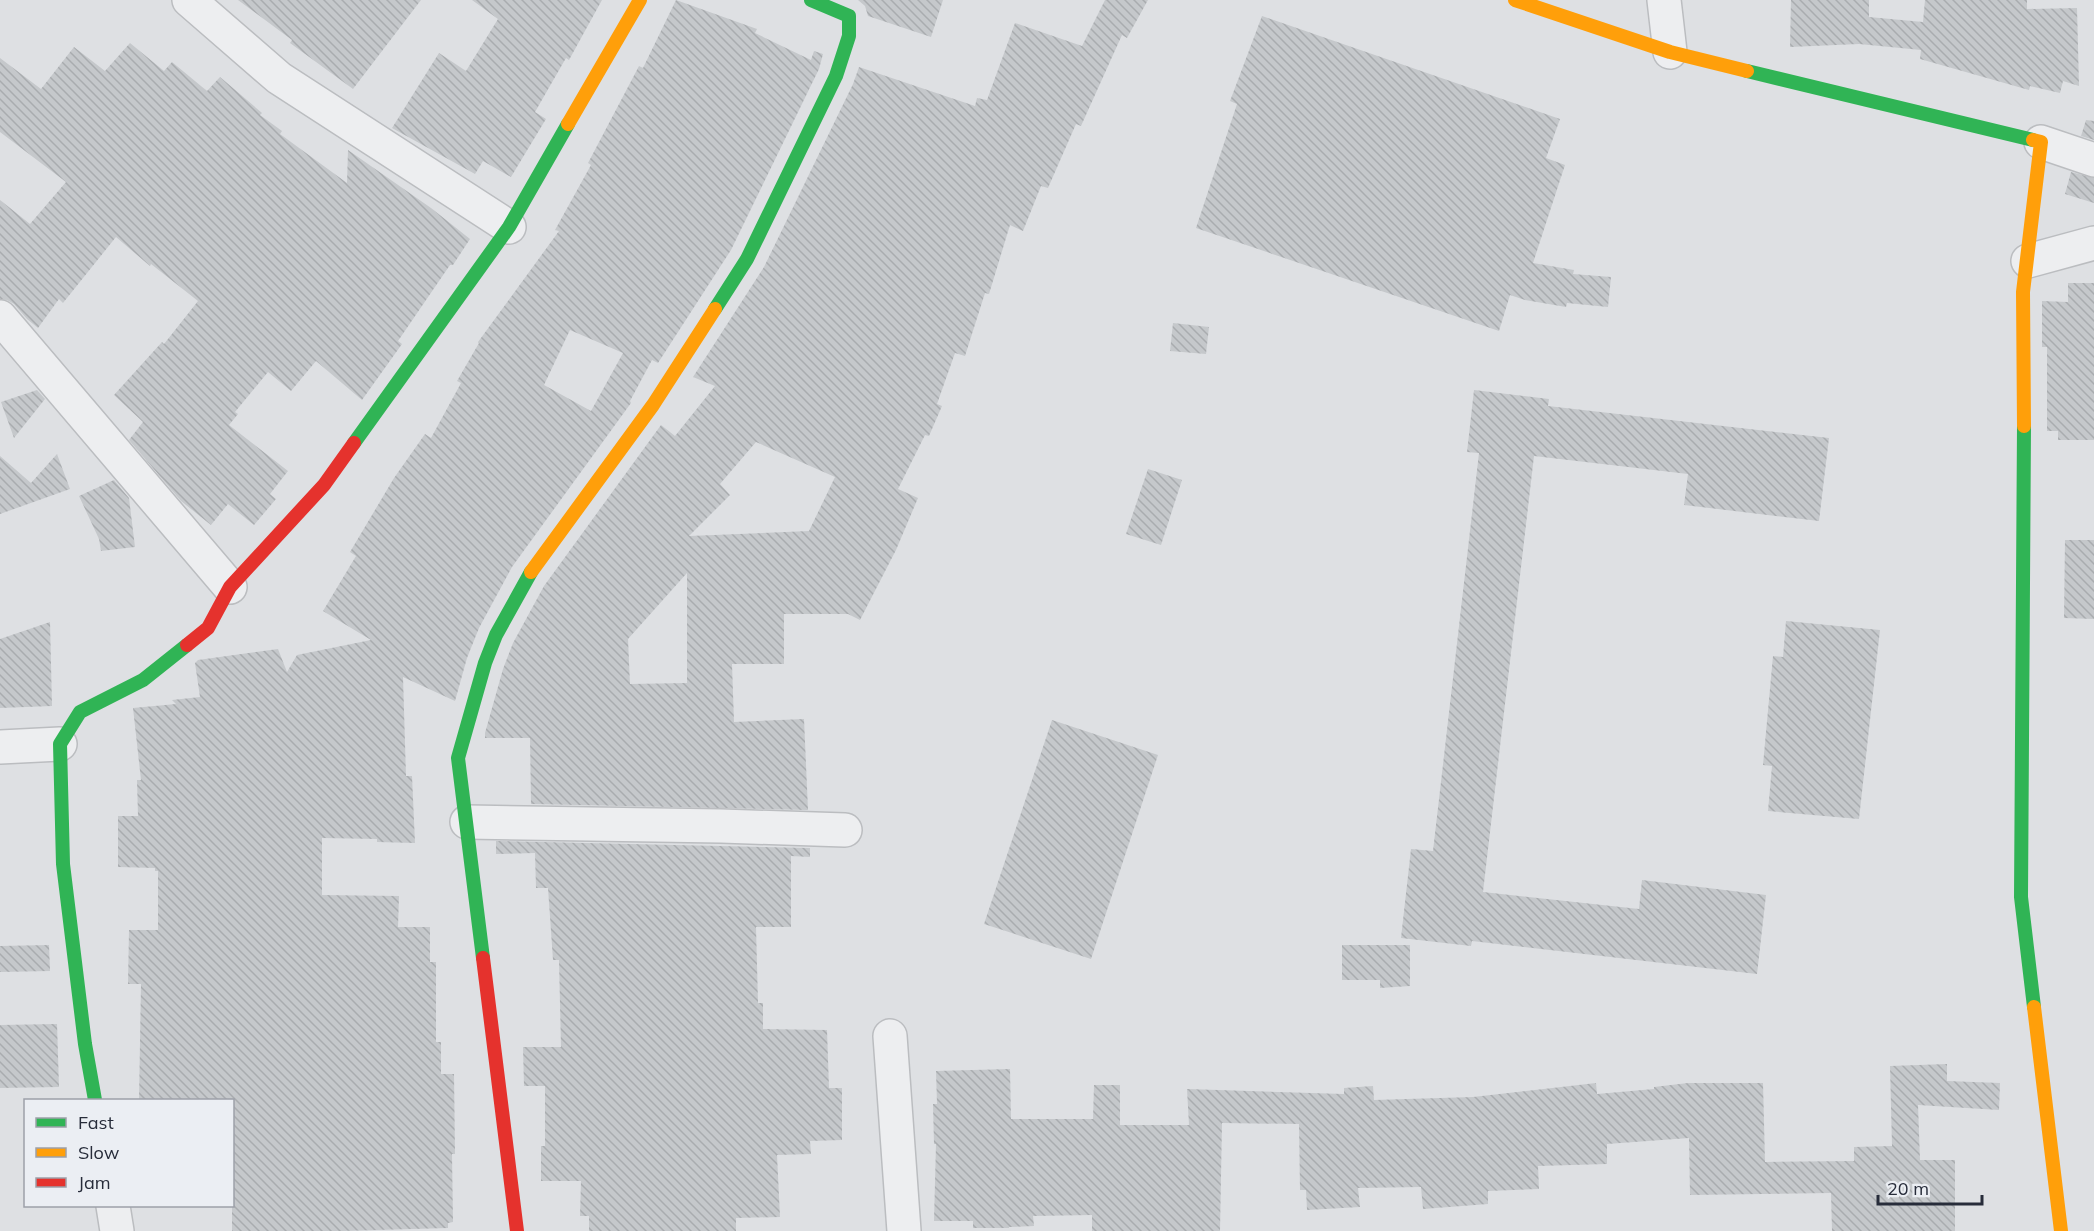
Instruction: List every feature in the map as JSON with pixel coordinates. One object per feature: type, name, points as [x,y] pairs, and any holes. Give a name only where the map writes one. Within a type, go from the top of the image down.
[{"type":"street","points":[[189,0],[279,78],[509,227]]},
{"type":"street","points":[[95,1099],[85,1044],[63,864],[60,744],[80,712],[142,680],[208,627],[230,587],[324,485],[509,227],[640,0]]},
{"type":"street","points":[[517,1231],[458,758],[485,663],[496,635],[528,576],[653,405],[747,259],[836,76],[849,36],[849,16],[811,0]]},
{"type":"street","points":[[1515,0],[1670,52],[2040,142],[2094,160]]},
{"type":"street","points":[[1664,0],[1670,52]]},
{"type":"street","points":[[2040,142],[2023,292],[2025,517],[2021,897],[2061,1231]]},
{"type":"street","points":[[2028,261],[2094,243]]},
{"type":"street","points":[[0,317],[230,587]]},
{"type":"street","points":[[0,747],[60,744]]},
{"type":"street","points":[[467,822],[845,830]]},
{"type":"street","points":[[890,1036],[904,1231]]},
{"type":"street","points":[[113,1207],[117,1231]]},
{"type":"building","points":[[238,0],[421,0],[353,89],[290,43],[292,40]]},
{"type":"building","points":[[472,0],[602,0],[569,60],[566,58],[535,112],[546,119],[511,177],[483,161],[475,174],[392,128],[439,53],[466,71],[498,19]]},
{"type":"building","points":[[676,0],[757,29],[755,33],[811,60],[814,51],[823,54],[819,69],[731,250],[658,363],[652,360],[631,403],[512,567],[479,628],[467,658],[455,701],[403,677],[406,776],[412,776],[415,843],[377,842],[377,839],[322,838],[322,895],[399,896],[398,927],[430,927],[430,962],[436,962],[436,1042],[441,1042],[441,1074],[454,1074],[453,1222],[448,1223],[448,1228],[232,1231],[234,1099],[139,1099],[141,984],[128,984],[129,930],[158,930],[158,871],[155,871],[155,868],[118,867],[118,816],[138,816],[137,780],[141,780],[133,708],[176,704],[172,700],[200,697],[195,663],[198,660],[278,649],[287,672],[297,655],[371,640],[323,611],[356,556],[350,552],[394,478],[425,434],[431,438],[461,383],[457,381],[478,342],[559,231],[555,230],[591,165],[588,163],[639,66],[643,68]],"holes":[[[570,330],[623,353],[591,411],[544,385]]]},
{"type":"building","points":[[858,0],[943,0],[931,37],[868,16],[865,6]]},
{"type":"building","points":[[1105,0],[1148,0],[1127,38],[1122,35],[1081,126],[1076,124],[1048,188],[1041,186],[1023,231],[1010,225],[989,294],[985,293],[965,356],[955,353],[937,404],[942,406],[929,436],[925,435],[898,489],[918,498],[896,550],[860,620],[848,614],[784,614],[784,664],[732,664],[734,722],[804,719],[808,810],[531,804],[530,738],[485,738],[503,669],[513,643],[544,586],[661,425],[675,436],[715,386],[693,377],[764,267],[853,84],[859,67],[975,106],[977,98],[987,100],[1015,23],[1082,46]],"holes":[[[756,442],[835,477],[809,531],[689,536],[730,495],[720,484]],[[687,573],[687,683],[630,684],[628,639]]]},
{"type":"building","points":[[1791,0],[1869,0],[1869,17],[1923,22],[1925,0],[2027,0],[2027,9],[2077,8],[2079,86],[2063,81],[2060,93],[2030,86],[2029,90],[1920,59],[1921,50],[1859,44],[1790,47]]},
{"type":"building","points":[[1262,16],[1560,119],[1546,158],[1565,165],[1533,263],[1574,270],[1573,274],[1611,277],[1608,307],[1567,303],[1566,307],[1510,295],[1499,331],[1196,228],[1237,104],[1230,101]]},
{"type":"building","points":[[130,43],[164,71],[172,62],[207,91],[220,77],[262,113],[260,115],[282,131],[280,134],[347,183],[348,150],[431,208],[470,239],[398,341],[402,344],[362,400],[316,361],[291,391],[268,372],[235,412],[238,414],[229,425],[288,471],[270,494],[276,499],[254,525],[228,504],[211,525],[181,501],[129,440],[143,422],[114,395],[162,342],[164,344],[198,301],[151,264],[150,266],[116,237],[63,303],[59,299],[38,328],[14,304],[0,299],[0,200],[30,224],[66,182],[0,132],[0,58],[41,89],[74,47],[105,71]]},
{"type":"building","points":[[2086,120],[2094,121],[2094,140],[2081,136]]},
{"type":"building","points":[[2071,172],[2094,178],[2094,203],[2065,194]]},
{"type":"building","points":[[2068,283],[2094,283],[2094,440],[2058,440],[2058,431],[2047,431],[2047,347],[2042,347],[2042,301],[2068,302]]},
{"type":"building","points":[[1173,323],[1209,327],[1206,354],[1170,351]]},
{"type":"building","points":[[37,390],[45,399],[14,438],[1,402]]},
{"type":"building","points":[[1474,390],[1549,399],[1548,406],[1829,438],[1819,521],[1684,505],[1688,474],[1534,456],[1483,892],[1639,909],[1642,880],[1766,895],[1757,974],[1472,941],[1471,946],[1401,938],[1411,849],[1433,851],[1479,453],[1467,452]]},
{"type":"building","points":[[57,454],[70,489],[0,514],[0,456],[31,483]]},
{"type":"building","points":[[1148,469],[1182,480],[1161,545],[1126,534]]},
{"type":"building","points":[[114,480],[129,498],[135,547],[101,551],[99,539],[79,496]]},
{"type":"building","points":[[2065,540],[2094,540],[2094,619],[2064,618]]},
{"type":"building","points":[[1786,621],[1880,630],[1859,819],[1768,811],[1772,766],[1763,765],[1773,656],[1783,657]]},
{"type":"building","points":[[50,622],[52,706],[0,708],[0,639]]},
{"type":"building","points":[[1052,720],[1158,755],[1091,959],[984,924]]},
{"type":"building","points":[[496,841],[810,848],[810,857],[791,856],[791,927],[756,927],[758,1003],[763,1003],[763,1029],[827,1030],[829,1088],[842,1088],[842,1140],[810,1141],[811,1154],[777,1155],[780,1217],[736,1218],[736,1231],[589,1231],[589,1216],[580,1216],[581,1181],[541,1181],[541,1146],[545,1146],[545,1086],[524,1086],[523,1047],[561,1047],[559,960],[553,960],[548,888],[536,888],[535,853],[496,854]]},
{"type":"building","points":[[49,945],[50,971],[0,972],[0,946]]},
{"type":"building","points":[[1342,945],[1410,945],[1410,986],[1380,988],[1380,980],[1342,980]]},
{"type":"building","points":[[57,1024],[59,1087],[0,1088],[0,1025]]},
{"type":"building","points":[[1947,1064],[1947,1081],[2000,1083],[1999,1110],[1918,1105],[1920,1160],[1955,1160],[1955,1231],[1832,1231],[1831,1193],[1690,1195],[1689,1138],[1607,1144],[1607,1164],[1538,1166],[1539,1189],[1488,1191],[1488,1204],[1423,1209],[1421,1187],[1358,1188],[1360,1207],[1307,1210],[1306,1190],[1300,1190],[1299,1124],[1222,1123],[1220,1231],[1092,1231],[1092,1215],[1033,1216],[1034,1226],[1009,1228],[973,1228],[973,1221],[934,1221],[936,1144],[934,1144],[933,1104],[937,1104],[936,1071],[1010,1069],[1011,1119],[1093,1119],[1094,1085],[1120,1085],[1120,1125],[1189,1125],[1187,1089],[1344,1094],[1344,1088],[1373,1086],[1374,1100],[1473,1097],[1596,1083],[1597,1094],[1654,1089],[1654,1087],[1688,1083],[1763,1083],[1765,1162],[1854,1161],[1854,1147],[1892,1146],[1890,1066]]},
{"type":"traffic: fast","points":[[715,309],[747,259],[836,76],[849,36],[849,16],[811,0]]},
{"type":"traffic: fast","points":[[1747,71],[2033,140]]},
{"type":"traffic: fast","points":[[354,443],[509,227],[568,124]]},
{"type":"traffic: fast","points":[[2024,426],[2021,897],[2034,1007]]},
{"type":"traffic: fast","points":[[483,958],[458,758],[485,663],[496,635],[531,572]]},
{"type":"traffic: fast","points":[[95,1099],[85,1044],[63,864],[60,744],[80,712],[143,680],[187,645]]},
{"type":"traffic: slow","points":[[568,124],[640,0]]},
{"type":"traffic: slow","points":[[1515,0],[1670,52],[1747,71]]},
{"type":"traffic: slow","points":[[2024,426],[2023,292],[2041,142],[2033,140]]},
{"type":"traffic: slow","points":[[531,572],[653,405],[715,309]]},
{"type":"traffic: slow","points":[[2034,1007],[2061,1231]]},
{"type":"traffic: jam","points":[[187,645],[208,628],[230,587],[324,485],[354,443]]},
{"type":"traffic: jam","points":[[483,958],[517,1231]]}]
